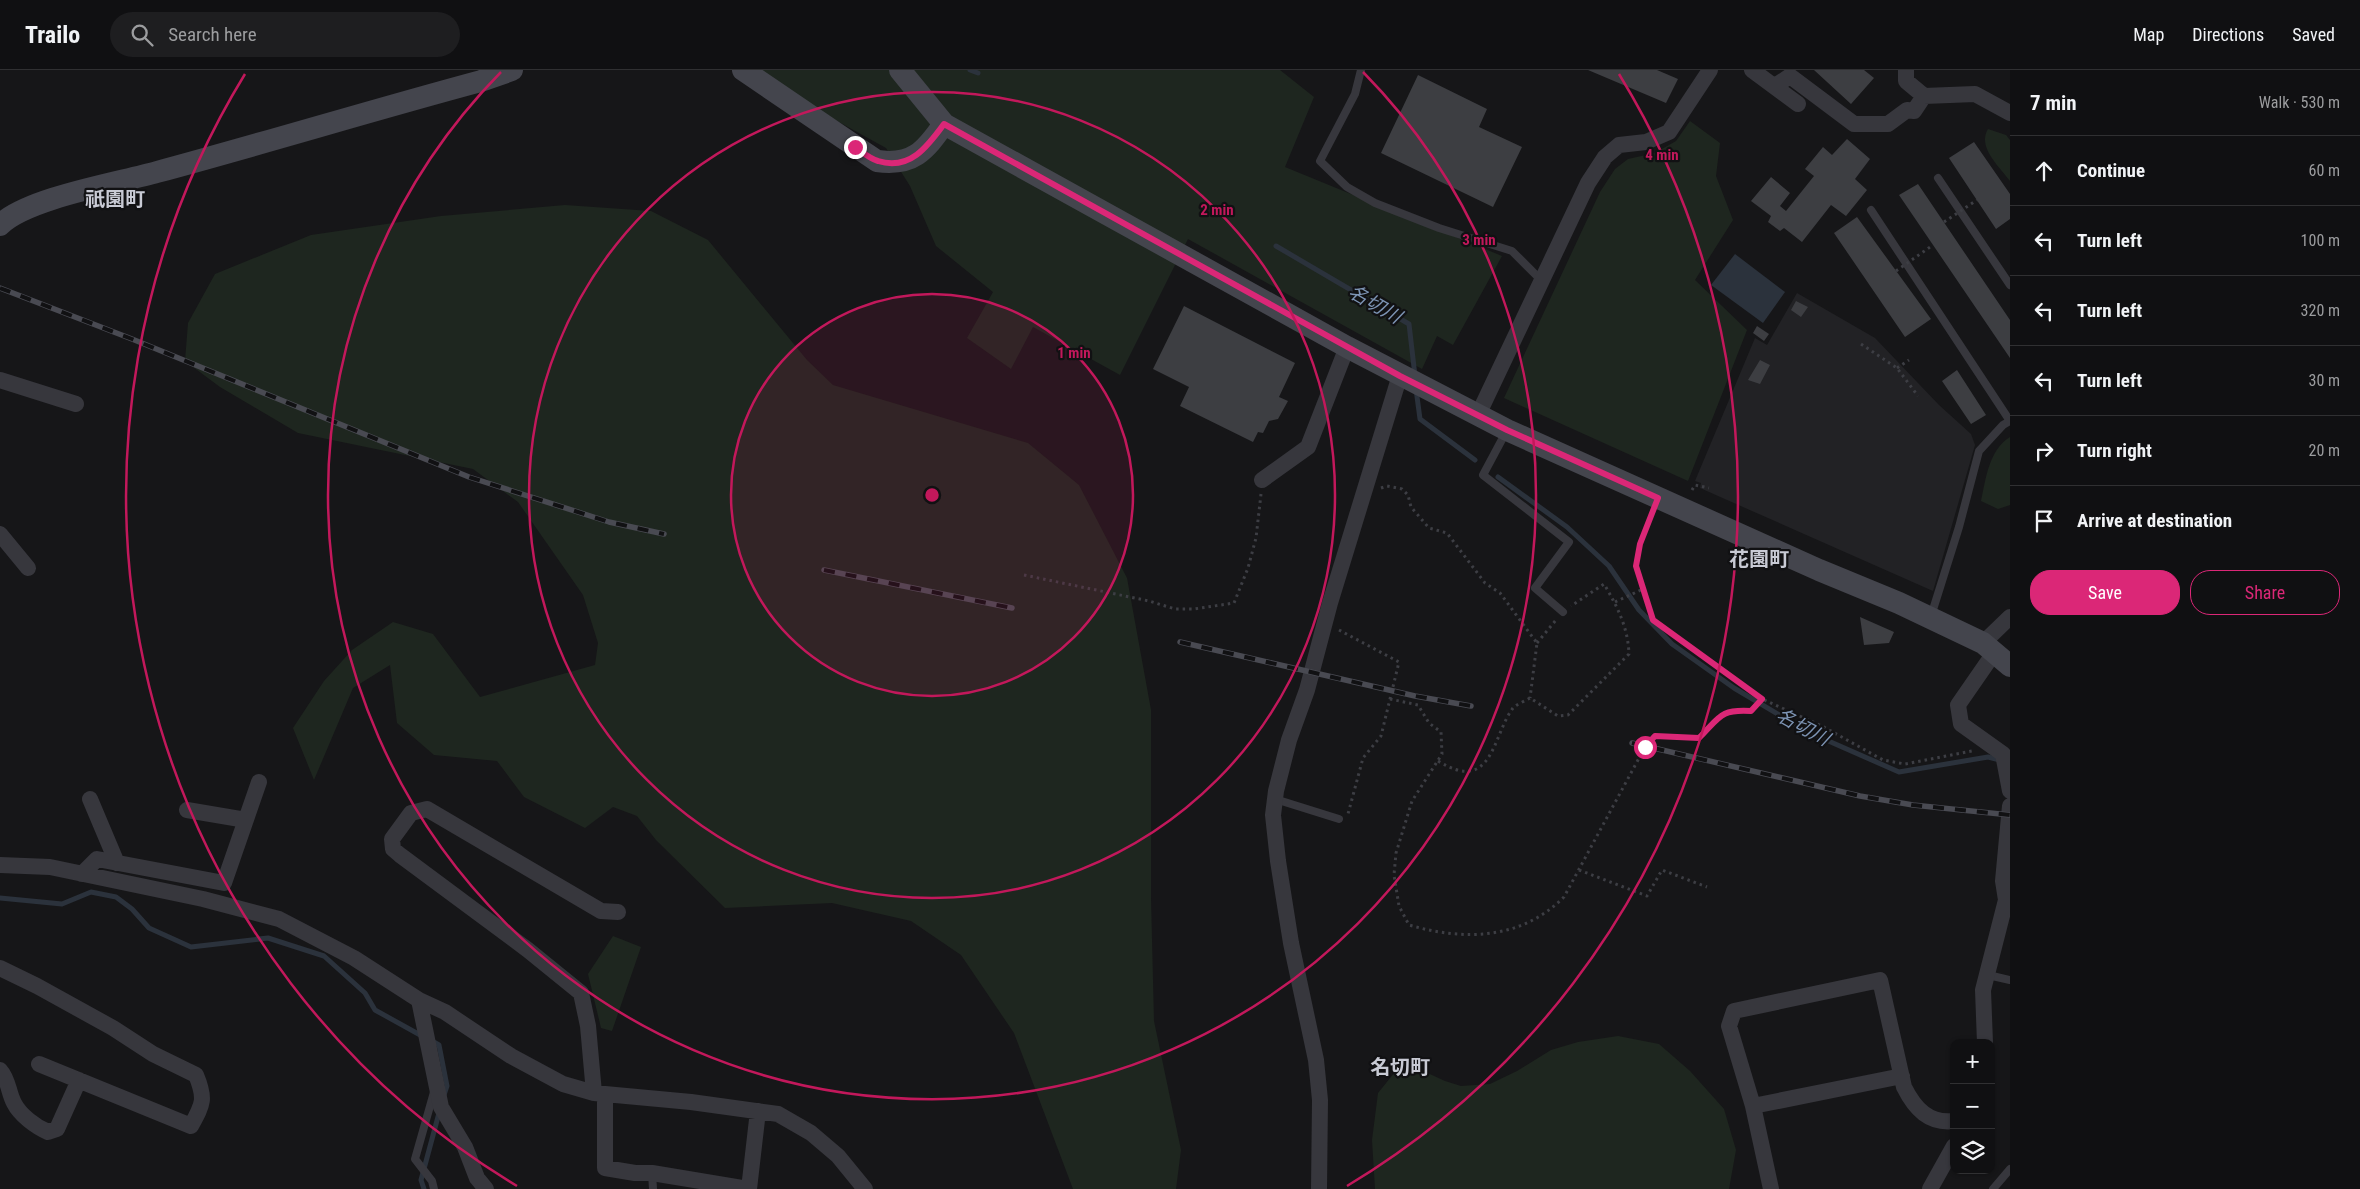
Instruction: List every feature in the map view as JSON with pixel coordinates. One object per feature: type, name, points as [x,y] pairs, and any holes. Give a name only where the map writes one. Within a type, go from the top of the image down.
[{"type":"street","points":[[0,225],[15,214],[61,196],[156,172],[481,81],[512,70]]},
{"type":"street","points":[[743,70],[877,161],[894,164],[913,158],[926,149],[944,124]]},
{"type":"street","points":[[900,70],[944,124],[1347,347],[1507,430],[1930,618],[1996,654]]},
{"type":"street","points":[[1478,415],[1588,183],[1605,157],[1619,145],[1646,142],[1669,132],[1710,70]]},
{"type":"street","points":[[1752,70],[1798,104]]},
{"type":"street","points":[[1906,70],[1906,82],[1924,96],[1974,94],[2010,113]]},
{"type":"street","points":[[1775,86],[1790,76],[1854,124],[1888,124],[1907,110],[1914,111],[1924,96]]},
{"type":"street","points":[[1262,480],[1308,447],[1347,347]]},
{"type":"street","points":[[1318,1189],[1320,1100],[1316,1060],[1302,1001],[1285,909],[1273,815],[1289,740],[1307,690],[1325,622],[1402,376]]},
{"type":"street","points":[[0,380],[76,404]]},
{"type":"street","points":[[0,534],[28,568]]},
{"type":"street","points":[[2010,617],[1996,654],[1958,705],[1961,724],[1998,750],[2007,774],[2010,791]]},
{"type":"street","points":[[82,874],[97,859],[224,883],[260,782]]},
{"type":"street","points":[[90,800],[117,863]]},
{"type":"street","points":[[1985,1039],[1983,990],[2006,900],[2004,881],[2010,806]]},
{"type":"street","points":[[618,912],[601,911],[427,809],[411,813],[392,839],[393,848],[400,855],[528,950],[581,993],[600,1093],[605,1168],[635,1173],[652,1181],[748,1189],[758,1111]]},
{"type":"street","points":[[187,810],[246,820]]},
{"type":"street","points":[[0,865],[50,868],[82,874],[203,898],[279,919],[354,958],[419,1000],[445,1012],[511,1056],[563,1084],[600,1093],[778,1114],[811,1133],[838,1156],[865,1189]]},
{"type":"street","points":[[0,968],[37,986],[113,1028],[153,1054],[196,1076],[204,1093],[199,1112],[191,1126],[39,1064]]},
{"type":"street","points":[[1771,1189],[1754,1106],[1729,1026],[1734,1011],[1880,980],[1902,1076],[1910,1100],[1928,1118],[1942,1122],[1950,1121]]},
{"type":"street","points":[[419,1000],[441,1107],[464,1147],[477,1178],[486,1189]]},
{"type":"street","points":[[0,1070],[6,1077],[14,1104],[36,1126],[48,1132],[57,1129],[79,1080]]},
{"type":"street","points":[[1754,1106],[1902,1076]]},
{"type":"street","points":[[1930,1189],[1950,1153]]},
{"type":"lane","points":[[1361,70],[1355,94],[1320,161],[1347,187],[1375,203],[1439,228],[1512,251],[1541,280]]},
{"type":"lane","points":[[1938,178],[2010,285]]},
{"type":"lane","points":[[1871,210],[2010,421],[2003,425],[1978,451],[1959,527],[1930,618]]},
{"type":"lane","points":[[1507,430],[1483,475],[1569,542],[1535,588],[1562,612]]},
{"type":"lane","points":[[1275,799],[1338,819]]},
{"type":"lane","points":[[1988,976],[2010,980]]},
{"type":"lane","points":[[434,1189],[432,1182],[415,1159],[437,1084]]},
{"type":"lane","points":[[1993,1189],[2010,1169]]},
{"type":"path","points":[[1944,222],[1977,200]]},
{"type":"path","points":[[1896,271],[1933,245]]},
{"type":"path","points":[[1861,344],[1897,368],[1918,396]]},
{"type":"path","points":[[1897,368],[1909,360]]},
{"type":"path","points":[[1024,575],[1175,608],[1194,609],[1234,603],[1248,568],[1256,538],[1262,480]]},
{"type":"path","points":[[1692,490],[1696,485],[1709,488]]},
{"type":"path","points":[[1378,488],[1387,486],[1402,489],[1408,495],[1411,507],[1429,528],[1447,533],[1484,583],[1500,593],[1537,642]]},
{"type":"path","points":[[1658,498],[1640,544],[1636,566],[1653,620],[1762,699],[1822,726],[1883,760],[1905,764],[1998,750]]},
{"type":"path","points":[[1604,584],[1622,618],[1629,654],[1568,715],[1558,716],[1530,698],[1537,642],[1562,612],[1604,584]]},
{"type":"path","points":[[1615,602],[1643,589]]},
{"type":"path","points":[[1325,622],[1398,662],[1380,736],[1363,758],[1350,813],[1338,819]]},
{"type":"path","points":[[1438,761],[1448,767],[1461,771],[1474,769],[1487,761],[1514,708],[1530,698]]},
{"type":"path","points":[[1390,699],[1418,705],[1429,723],[1441,732],[1442,754],[1412,801],[1396,853],[1394,875],[1399,906],[1409,925],[1428,931],[1476,936],[1511,930],[1550,911],[1564,897],[1645,747],[1655,736],[1699,738],[1724,713],[1734,710],[1751,711],[1762,699]]},
{"type":"path","points":[[1578,870],[1647,896],[1662,870],[1707,887]]},
{"type":"shaded area","points":[[745,70],[1280,70],[1314,97],[1285,167],[1502,256],[1453,345],[1437,336],[1422,369],[1188,239],[1120,375],[1033,327],[1011,369],[967,338],[993,292],[936,246],[910,186],[886,148]]},
{"type":"shaded area","points":[[1690,121],[1720,143],[1716,176],[1733,220],[1695,280],[1747,330],[1688,481],[1504,398],[1600,192],[1615,169],[1628,159],[1655,153],[1676,141]]},
{"type":"shaded area","points":[[1988,129],[2006,135],[2010,140],[2010,181],[1995,163],[1987,149],[1985,136]]},
{"type":"shaded area","points":[[565,205],[651,211],[708,240],[807,360],[833,385],[1028,443],[1079,485],[1127,578],[1151,710],[1151,898],[1154,1021],[1181,1150],[1176,1189],[1073,1189],[1014,1033],[961,955],[911,921],[832,903],[725,908],[656,840],[637,816],[613,807],[585,828],[524,797],[497,761],[434,755],[397,723],[390,665],[353,688],[314,780],[293,728],[324,681],[352,650],[393,622],[433,634],[480,697],[595,665],[598,643],[583,595],[518,502],[473,469],[298,433],[220,387],[185,361],[188,323],[215,274],[311,235],[441,216]]},
{"type":"shaded area","points":[[1735,254],[1785,292],[1763,323],[1711,285]]},
{"type":"shaded area","points":[[1797,293],[1875,338],[1939,405],[1971,434],[1975,445],[1933,591],[1700,488],[1701,483],[1695,481],[1755,338],[1767,345]]},
{"type":"shaded area","points":[[2010,437],[2010,505],[1998,509],[1981,501],[1993,457],[1997,449]]},
{"type":"shaded area","points":[[613,936],[641,947],[612,1031],[601,1028],[588,974]]},
{"type":"shaded area","points":[[1618,1036],[1659,1044],[1690,1071],[1724,1109],[1736,1150],[1729,1189],[1375,1189],[1372,1140],[1378,1093],[1395,1072],[1421,1070],[1461,1086],[1490,1084],[1517,1071],[1551,1050],[1578,1042]]},
{"type":"building","points":[[1588,70],[1657,70],[1678,79],[1666,103]]},
{"type":"building","points":[[1814,70],[1864,70],[1874,78],[1851,104]]},
{"type":"building","points":[[1418,75],[1487,109],[1479,127],[1522,147],[1493,207],[1381,153]]},
{"type":"building","points":[[1847,139],[1870,159],[1855,179],[1867,190],[1846,216],[1831,205],[1802,242],[1784,228],[1780,231],[1768,222],[1771,216],[1751,201],[1771,177],[1790,193],[1780,206],[1786,211],[1814,176],[1805,169],[1823,147],[1832,155]]},
{"type":"building","points":[[1974,142],[2010,194],[2010,219],[1996,229],[1949,158]]},
{"type":"building","points":[[1918,184],[2010,320],[2010,358],[1899,195]]},
{"type":"building","points":[[1857,217],[1931,319],[1905,337],[1834,233]]},
{"type":"building","points":[[1796,301],[1808,307],[1801,317],[1791,310]]},
{"type":"building","points":[[1184,306],[1295,363],[1279,397],[1288,401],[1278,419],[1269,421],[1263,433],[1258,432],[1253,442],[1180,406],[1189,387],[1153,369]]},
{"type":"building","points":[[1757,326],[1769,334],[1764,341],[1753,333]]},
{"type":"building","points":[[1760,360],[1770,365],[1760,384],[1748,380]]},
{"type":"building","points":[[1957,370],[1986,415],[1971,424],[1942,381]]},
{"type":"building","points":[[1860,617],[1894,632],[1889,643],[1864,645]]},
{"type":"waterway","name":"名切川","points":[[970,70],[978,73]]},
{"type":"waterway","name":"名切川","points":[[1276,246],[1409,324],[1415,376]]},
{"type":"waterway","name":"名切川","points":[[1416,389],[1420,419],[1475,460]]},
{"type":"waterway","name":"名切川","points":[[1498,477],[1567,527],[1609,566],[1639,610],[1672,644],[1734,688],[1808,732],[1899,772],[1988,757],[2000,760]]},
{"type":"waterway","points":[[0,898],[62,904],[91,892],[116,897],[132,909],[149,928],[191,947],[268,938],[324,956],[365,993],[375,1010],[422,1036]]},
{"type":"waterway","points":[[432,1041],[439,1045],[447,1086],[444,1095]]},
{"type":"waterway","points":[[424,1189],[421,1180],[439,1113]]},
{"type":"railway","points":[[0,288],[132,339],[469,477],[609,522],[664,534]]},
{"type":"railway","points":[[824,570],[1012,608]]},
{"type":"railway","points":[[1180,642],[1415,696],[1471,706]]},
{"type":"railway","points":[[1632,743],[1860,796],[1913,805],[2010,815]]},
{"type":"district","name":"祇園町","points":[[115,199]]},
{"type":"district","name":"花園町","points":[[1759,559]]},
{"type":"district","name":"名切町","points":[[1400,1067]]},
{"type":"route","points":[[855,147],[877,161],[894,164],[913,158],[926,149],[944,124],[1400,376],[1507,430],[1658,498],[1640,544],[1636,566],[1653,620],[1762,699],[1751,711],[1734,710],[1724,713],[1699,738],[1655,736],[1645,747]]}]
